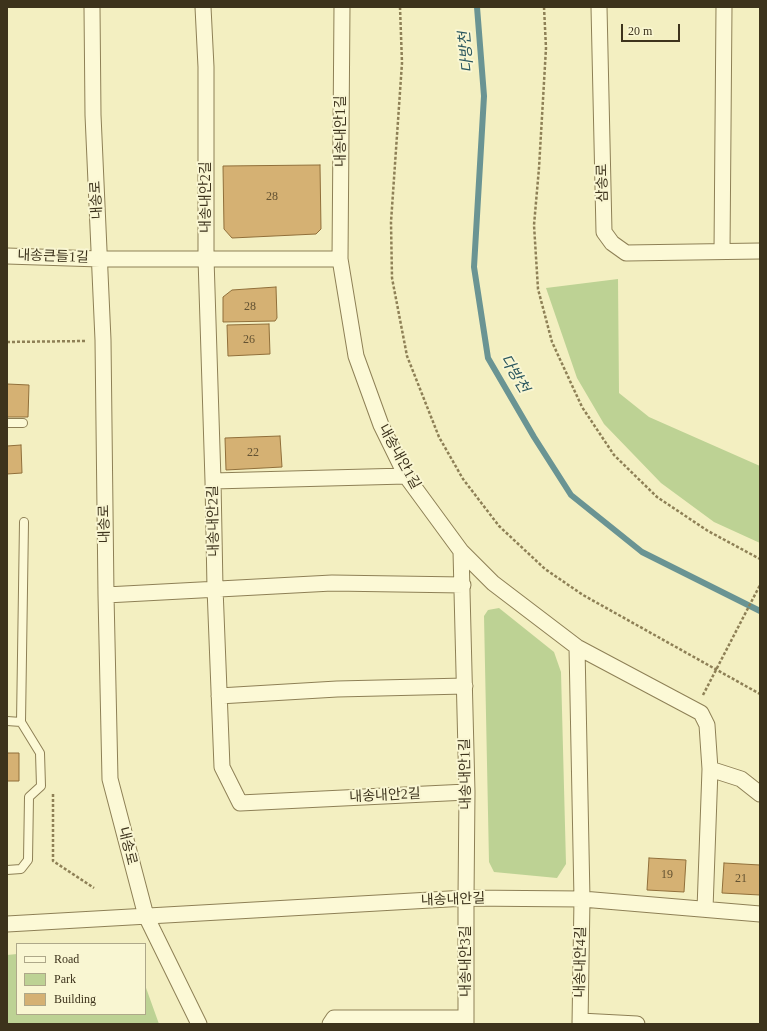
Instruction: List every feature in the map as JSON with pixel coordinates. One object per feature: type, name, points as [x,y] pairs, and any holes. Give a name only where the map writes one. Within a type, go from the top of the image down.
[{"type":"street","name":"내송로","points":[[92,7],[93,115],[103,340],[110,779],[146,916],[199,1024]]},
{"type":"street","name":"내송내안2길","points":[[203,7],[206,67],[206,258],[215,588],[222,767],[240,802],[467,792]]},
{"type":"street","name":"내송내안1길","points":[[342,7],[340,259],[356,356],[381,425],[406,476],[461,551],[467,792],[466,898]]},
{"type":"street","name":"삼송로","points":[[599,7],[604,232],[612,243],[626,253],[760,251]]},
{"type":"street","points":[[722,251],[724,7]]},
{"type":"street","name":"내송큰들1길","points":[[7,256],[100,259],[340,259]]},
{"type":"street","points":[[213,481],[406,476]]},
{"type":"street","points":[[461,551],[493,583],[577,647],[701,712],[707,725],[710,768],[705,909]]},
{"type":"street","points":[[106,595],[215,588],[332,583],[463,586]]},
{"type":"street","name":"내송내안4길","points":[[577,647],[582,899],[580,1022]]},
{"type":"street","points":[[219,696],[336,689],[465,686]]},
{"type":"street","points":[[710,768],[741,779],[760,794]]},
{"type":"street","name":"내송내안길","points":[[7,924],[466,898],[582,899],[760,914]]},
{"type":"street","name":"내송내안3길","points":[[466,898],[466,1021]]},
{"type":"street","points":[[330,1024],[334,1018],[466,1021]]},
{"type":"street","points":[[580,1022],[637,1024]]},
{"type":"lane","points":[[7,423],[24,423]]},
{"type":"lane","points":[[7,870],[21,869],[28,860],[29,797],[41,786],[40,753],[21,722],[24,522]]},
{"type":"lane","points":[[7,722],[21,722]]},
{"type":"path","points":[[400,7],[402,63],[392,222],[392,278],[407,356],[439,437],[463,479],[499,526],[545,569],[583,595],[760,694]]},
{"type":"path","points":[[544,7],[546,48],[534,225],[538,289],[552,342],[582,407],[614,455],[657,497],[708,531],[760,559]]},
{"type":"path","points":[[7,342],[103,340]]},
{"type":"path","points":[[696,710],[760,584]]},
{"type":"path","points":[[53,787],[53,861],[94,888]]},
{"type":"green space","points":[[618,279],[619,393],[649,417],[760,466],[760,543],[714,522],[661,483],[604,424],[577,378],[546,288]]},
{"type":"green space","points":[[499,608],[554,652],[561,672],[566,864],[557,878],[494,872],[489,862],[484,616],[488,610]]},
{"type":"green space","points":[[16,954],[16,1015],[146,1015],[146,988],[159,1024],[7,1024],[7,955]]},
{"type":"building","points":[[320,165],[321,229],[316,234],[232,238],[224,229],[223,166]]},
{"type":"building","points":[[276,287],[277,318],[275,321],[223,322],[223,297],[232,290]]},
{"type":"building","points":[[269,324],[270,354],[228,356],[227,325]]},
{"type":"building","points":[[7,384],[29,385],[28,417],[7,417]]},
{"type":"building","points":[[280,436],[282,467],[226,470],[225,438]]},
{"type":"building","points":[[21,445],[22,473],[7,474],[7,446]]},
{"type":"building","points":[[7,753],[19,753],[19,781],[7,781]]},
{"type":"building","points":[[649,858],[686,860],[684,892],[647,890]]},
{"type":"building","points":[[724,863],[760,865],[760,895],[722,893]]},
{"type":"waterway","name":"다방천","points":[[477,7],[484,96],[474,267],[488,358],[534,437],[571,495],[642,552],[760,611]]}]
